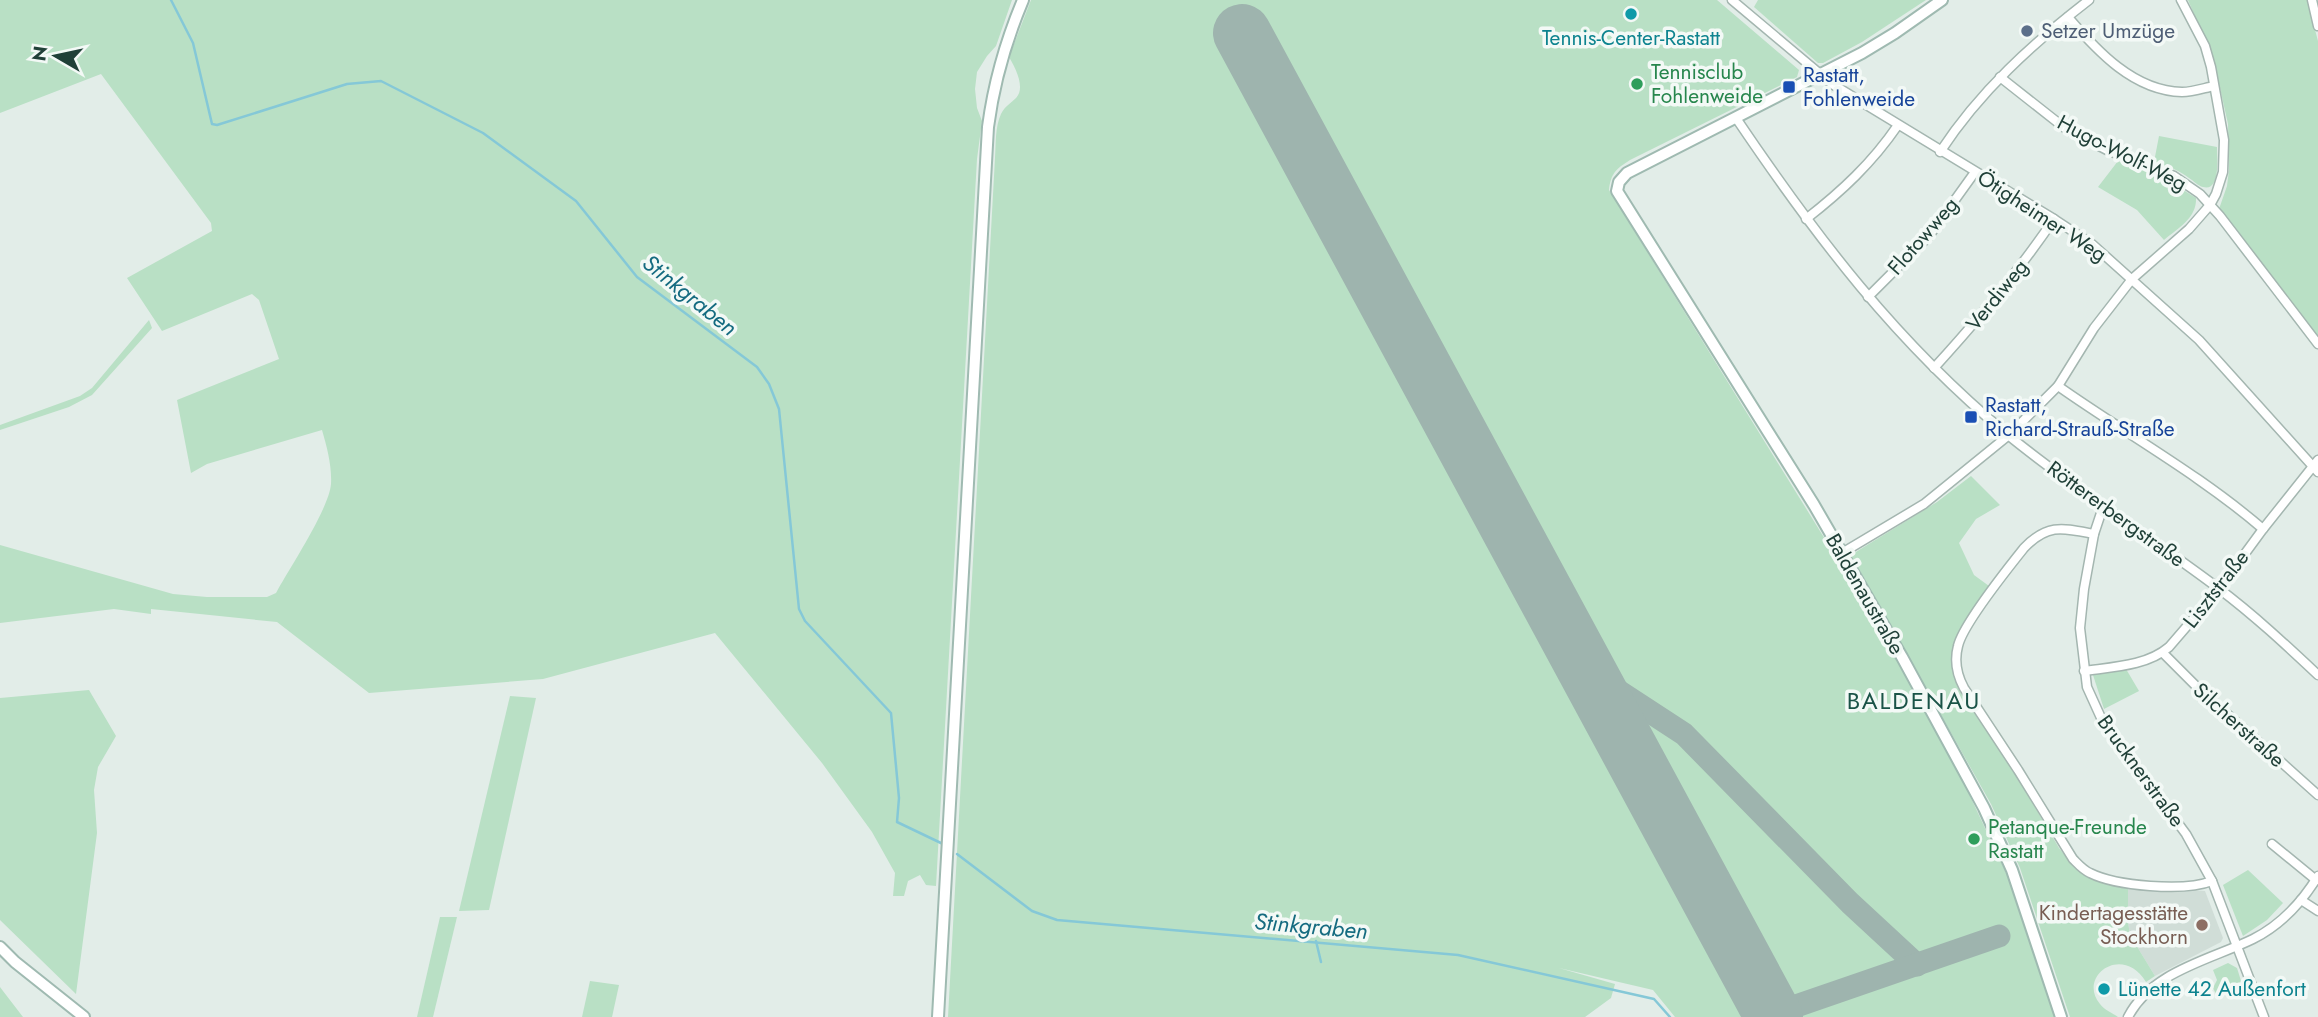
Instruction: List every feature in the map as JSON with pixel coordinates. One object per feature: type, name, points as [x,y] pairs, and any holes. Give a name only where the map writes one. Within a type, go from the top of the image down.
[{"type":"street","points":[[938,1017],[988,128],[999,66],[1023,0]]},
{"type":"street","name":"Ötigheimer Weg","points":[[1732,0],[1820,76],[2092,244],[2199,340],[2316,466]]},
{"type":"street","points":[[1736,118],[1820,76],[1895,33],[1942,0]]},
{"type":"street","points":[[1940,152],[1969,111],[2000,76],[2089,0]]},
{"type":"street","points":[[1842,554],[1924,504],[2009,435],[2058,386],[2094,328],[2132,279],[2189,229],[2210,205],[2224,172],[2224,140],[2205,46],[2181,0]]},
{"type":"street","points":[[2312,0],[2318,26]]},
{"type":"street","points":[[2068,17],[2115,65],[2147,84],[2185,92],[2214,86]]},
{"type":"street","name":"Hugo-Wolf-Weg","points":[[2000,76],[2066,129],[2107,150],[2174,176],[2210,205],[2318,344]]},
{"type":"street","name":"Baldenaustraße","points":[[1736,118],[1627,173],[1619,182],[1619,196],[1842,554],[1902,657],[1984,808],[2012,870],[2061,1017]]},
{"type":"street","name":"Röttererbergstraße","points":[[1736,118],[1806,219],[1868,297],[1934,368],[2009,435],[2103,507],[2219,589],[2267,628],[2318,676]]},
{"type":"street","points":[[1806,219],[1853,180],[1898,125]]},
{"type":"street","name":"Flotowweg","points":[[1868,297],[1929,236],[1975,172]]},
{"type":"street","name":"Verdiweg","points":[[1934,368],[1982,316],[2028,258],[2054,219]]},
{"type":"street","points":[[2058,386],[2109,422],[2193,474],[2263,529]]},
{"type":"street","name":"Lisztstraße","points":[[2163,653],[2219,589],[2263,529],[2316,466]]},
{"type":"street","name":"Brucknerstraße","points":[[2103,507],[2094,534],[2080,628],[2087,687],[2102,720],[2186,834],[2212,881],[2263,1017]]},
{"type":"street","points":[[2094,534],[2054,529],[2034,538],[2024,548],[1962,634],[1956,656],[1958,674],[1964,688],[2073,859],[2084,870],[2107,878],[2153,886],[2187,887],[2212,881]]},
{"type":"street","points":[[2084,671],[2126,665],[2163,653]]},
{"type":"street","name":"Silcherstraße","points":[[2163,653],[2197,687],[2318,795]]},
{"type":"street","points":[[2128,1017],[2141,997],[2160,982],[2191,965],[2254,938],[2275,925],[2301,900],[2317,878],[2273,844]]},
{"type":"street","points":[[2301,900],[2318,911]]},
{"type":"street","points":[[0,947],[84,1017]]},
{"type":"shaded area","points":[[2128,886],[2205,891],[2223,938],[2221,942],[2155,976],[2130,935]]},
{"type":"green space","points":[[0,0],[1012,0],[996,46],[977,72],[975,89],[977,108],[982,121],[977,159],[936,886],[926,885],[920,875],[908,881],[904,896],[893,896],[895,873],[872,832],[822,763],[715,633],[543,679],[369,693],[277,622],[151,609],[151,614],[114,609],[0,623],[0,545],[173,594],[267,597],[276,593],[316,523],[329,495],[331,477],[322,430],[207,464],[191,473],[177,400],[279,359],[259,300],[252,294],[162,331],[127,278],[212,231],[211,223],[101,74],[0,113]]},
{"type":"green space","points":[[1031,0],[1717,0],[1799,70],[1797,77],[1630,160],[1615,172],[1609,190],[1880,628],[1955,764],[2007,875],[2056,1017],[1675,1017],[1653,990],[1559,968],[1615,984],[1611,998],[1585,1017],[948,1017],[996,135],[1001,114],[1019,94],[1018,78],[1009,57]]},
{"type":"green space","points":[[1758,0],[1926,0],[1862,42],[1823,63],[1818,63],[1754,7]]},
{"type":"green space","points":[[2188,0],[2307,0],[2318,41],[2318,339],[2219,209],[2229,170],[2228,124],[2214,61]]},
{"type":"green space","points":[[2159,136],[2217,147],[2217,173],[2213,184],[2209,187],[2201,186],[2177,170],[2154,162]]},
{"type":"green space","points":[[2118,161],[2158,174],[2196,198],[2190,217],[2164,240],[2137,210],[2098,187]]},
{"type":"green space","points":[[149,320],[152,328],[92,395],[69,407],[0,430],[0,425],[80,396],[92,388]]},
{"type":"green space","points":[[1971,476],[2000,505],[1976,519],[1959,543],[1974,575],[1989,586],[1959,632],[1955,644],[1953,669],[1957,684],[2071,863],[2092,879],[2128,886],[2130,935],[2155,976],[2146,982],[2136,971],[2125,965],[2105,968],[2098,975],[2094,994],[2102,1006],[2118,1017],[2070,1017],[2020,868],[1991,804],[1851,555],[1937,502]]},
{"type":"green space","points":[[2126,669],[2139,691],[2104,709],[2093,675]]},
{"type":"green space","points":[[89,690],[116,736],[98,767],[94,790],[97,833],[76,994],[0,920],[0,698]]},
{"type":"green space","points":[[510,696],[536,698],[489,910],[459,911]]},
{"type":"green space","points":[[2248,870],[2283,903],[2267,920],[2243,936],[2223,885]]},
{"type":"green space","points":[[440,917],[457,917],[433,1017],[417,1017]]},
{"type":"green space","points":[[2228,963],[2237,968],[2242,984],[2216,994],[2213,988],[2217,980],[2213,970]]},
{"type":"green space","points":[[590,981],[619,985],[612,1017],[582,1017]]},
{"type":"green space","points":[[0,987],[3,991],[23,1017],[0,1017]]},
{"type":"waterway","name":"Stinkgraben","points":[[171,0],[193,43],[212,124],[217,125],[347,84],[381,81],[483,133],[576,201],[637,277],[757,367],[769,384],[779,409],[799,609],[805,621],[891,713],[899,798],[897,822],[943,844]]},
{"type":"waterway","name":"Stinkgraben","points":[[957,854],[1032,911],[1057,920],[1458,955],[1654,999],[1670,1017]]},
{"type":"waterway","points":[[1316,941],[1321,962]]},
{"type":"taxiway","points":[[1586,670],[1684,734],[1850,903],[1917,965]]},
{"type":"taxiway","points":[[1773,1014],[1999,936]]},
{"type":"runway","points":[[1242,33],[1774,1017]]},
{"type":"place","name":"Tennis-Center-Rastatt","points":[[1631,14]]},
{"type":"place","name":"Setzer Umzüge","points":[[2027,31]]},
{"type":"place","name":"Tennisclub Fohlenweide","points":[[1637,84]]},
{"type":"place","name":"Rastatt, Fohlenweide","points":[[1789,87]]},
{"type":"place","name":"Rastatt, Richard-Strauß-Straße","points":[[1971,417]]},
{"type":"place","name":"Petanque-Freunde Rastatt","points":[[1974,839]]},
{"type":"place","name":"Kindertagesstätte Stockhorn","points":[[2202,925]]},
{"type":"place","name":"Lünette 42 Außenfort","points":[[2104,989]]},
{"type":"district","name":"BALDENAU","points":[[1914,700]]}]
